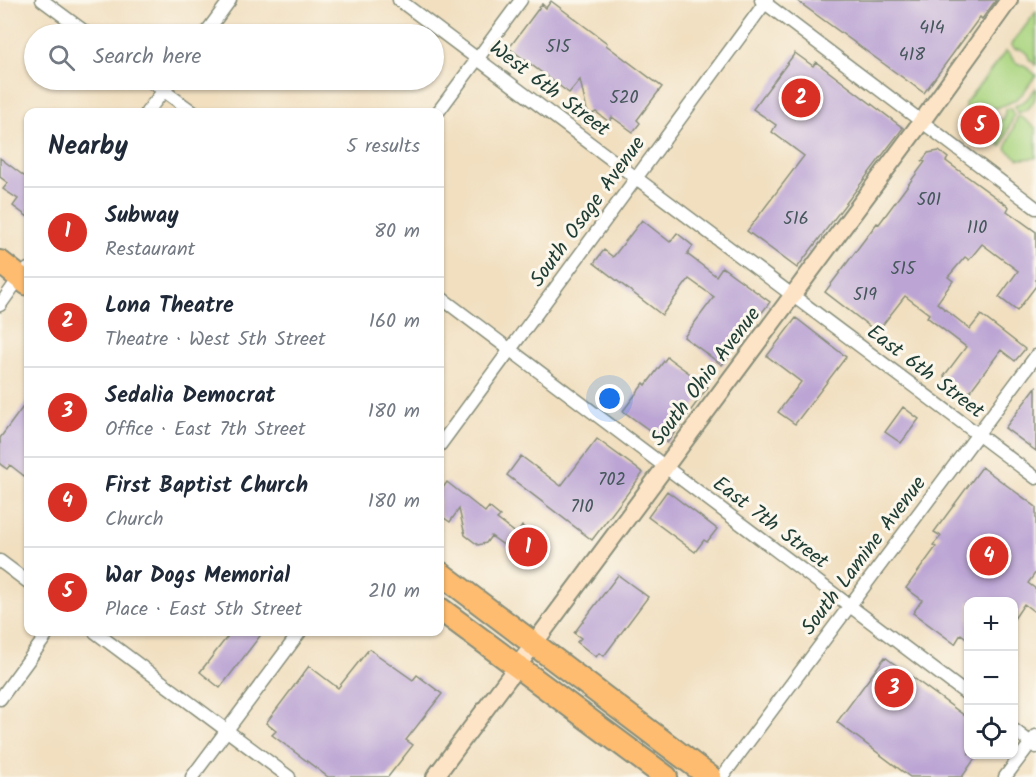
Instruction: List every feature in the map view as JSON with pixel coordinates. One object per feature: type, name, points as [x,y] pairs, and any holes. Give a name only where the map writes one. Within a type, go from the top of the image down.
[{"type":"highway","points":[[0,262],[24,276]]},
{"type":"highway","points":[[444,576],[710,777]]},
{"type":"highway","points":[[444,612],[666,777]]},
{"type":"main road","name":"South Ohio Avenue","points":[[435,777],[1010,0]]},
{"type":"street","points":[[42,0],[74,24]]},
{"type":"street","points":[[212,24],[230,0]]},
{"type":"street","name":"West 6th Street","points":[[399,0],[431,24]]},
{"type":"street","points":[[441,108],[521,0]]},
{"type":"street","points":[[764,1],[1036,208]]},
{"type":"street","name":"South Osage Avenue","points":[[444,439],[764,1]]},
{"type":"street","name":"West 6th Street","points":[[444,34],[792,295]]},
{"type":"street","points":[[150,108],[164,90],[188,108]]},
{"type":"street","points":[[0,305],[24,279]]},
{"type":"street","name":"East 6th Street","points":[[792,295],[1036,478]]},
{"type":"street","name":"East 7th Street","points":[[444,300],[964,691]]},
{"type":"street","name":"South Lamine Avenue","points":[[722,777],[1036,356]]},
{"type":"street","points":[[0,561],[24,579]]},
{"type":"street","points":[[0,699],[46,636]]},
{"type":"street","points":[[100,636],[289,777]]},
{"type":"street","points":[[192,777],[297,636]]},
{"type":"street","points":[[1005,777],[1034,742],[1018,732]]},
{"type":"green space","points":[[1036,12],[1036,65],[1024,51],[1015,49],[1011,45]]},
{"type":"green space","points":[[1006,51],[1015,62],[1024,65],[1036,75],[1021,95],[1009,103],[988,109],[966,111],[965,103]]},
{"type":"green space","points":[[1036,88],[1032,105],[1017,113],[1015,106],[1026,100]]},
{"type":"green space","points":[[1010,108],[1014,115],[1002,146],[968,121],[968,116],[991,113],[996,121],[1004,119],[1005,109]]},
{"type":"green space","points":[[1020,116],[1036,128],[1036,158],[1019,159],[1006,149],[1017,118]]},
{"type":"building","points":[[796,0],[996,0],[982,19],[980,17],[924,93]]},
{"type":"building","points":[[551,1],[662,87],[637,120],[640,123],[633,132],[612,117],[609,122],[596,112],[592,114],[587,111],[580,80],[569,93],[509,48],[542,4],[546,8]]},
{"type":"building","points":[[795,53],[813,66],[816,62],[903,128],[797,268],[747,231],[804,156],[772,132],[776,125],[753,109]]},
{"type":"building","points":[[939,151],[948,158],[946,161],[1009,207],[1007,211],[1036,232],[1036,286],[1017,311],[999,297],[1018,271],[982,244],[969,260],[965,257],[948,277],[953,281],[937,303],[970,329],[981,315],[1025,349],[1015,361],[1001,350],[968,394],[944,376],[966,347],[927,317],[929,314],[905,296],[877,332],[825,292],[925,162],[922,161],[928,153]]},
{"type":"building","points":[[0,158],[24,176],[24,214],[13,206],[18,199],[3,189],[8,183],[0,177]]},
{"type":"building","points":[[642,220],[670,242],[677,233],[693,246],[687,254],[716,276],[722,267],[770,302],[722,365],[684,337],[714,297],[689,279],[662,315],[594,263],[604,250],[613,257]]},
{"type":"building","points":[[796,318],[846,357],[795,424],[778,412],[801,382],[767,356]]},
{"type":"building","points":[[667,357],[708,387],[667,443],[623,411]]},
{"type":"building","points":[[1036,387],[1036,451],[1005,428]]},
{"type":"building","points":[[24,405],[24,476],[10,465],[7,469],[0,464],[0,438]]},
{"type":"building","points":[[903,407],[919,419],[901,443],[885,432]]},
{"type":"building","points":[[597,439],[643,473],[592,540],[507,475],[521,456],[561,486]]},
{"type":"building","points":[[982,467],[1036,507],[1036,572],[1028,583],[1036,589],[1036,613],[1024,604],[1018,613],[1018,597],[964,597],[964,636],[961,634],[955,644],[913,613],[922,600],[906,588],[936,547],[933,545],[941,536],[934,532]]},
{"type":"building","points":[[447,482],[485,512],[489,507],[500,516],[497,519],[517,534],[522,526],[549,546],[534,567],[491,536],[486,543],[478,545],[465,535],[459,509],[450,522],[444,518],[444,486]]},
{"type":"building","points":[[667,491],[717,529],[695,552],[648,517]]},
{"type":"building","points":[[618,575],[648,597],[604,656],[599,653],[596,657],[577,642],[581,638],[574,633]]},
{"type":"building","points":[[228,636],[260,636],[220,688],[200,672]]},
{"type":"building","points":[[369,649],[413,680],[417,675],[442,694],[406,740],[413,745],[388,777],[328,777],[272,735],[276,731],[266,723],[309,666],[338,688]]},
{"type":"building","points":[[885,657],[964,715],[964,759],[975,759],[962,777],[910,777],[837,722]]},
{"type":"place","name":"Lona Theatre","points":[[801,98]]},
{"type":"place","name":"War Dogs Memorial","points":[[980,125]]},
{"type":"place","name":"Subway","points":[[528,547]]},
{"type":"place","name":"First Baptist Church","points":[[989,556]]},
{"type":"place","name":"Sedalia Democrat","points":[[894,688]]}]
